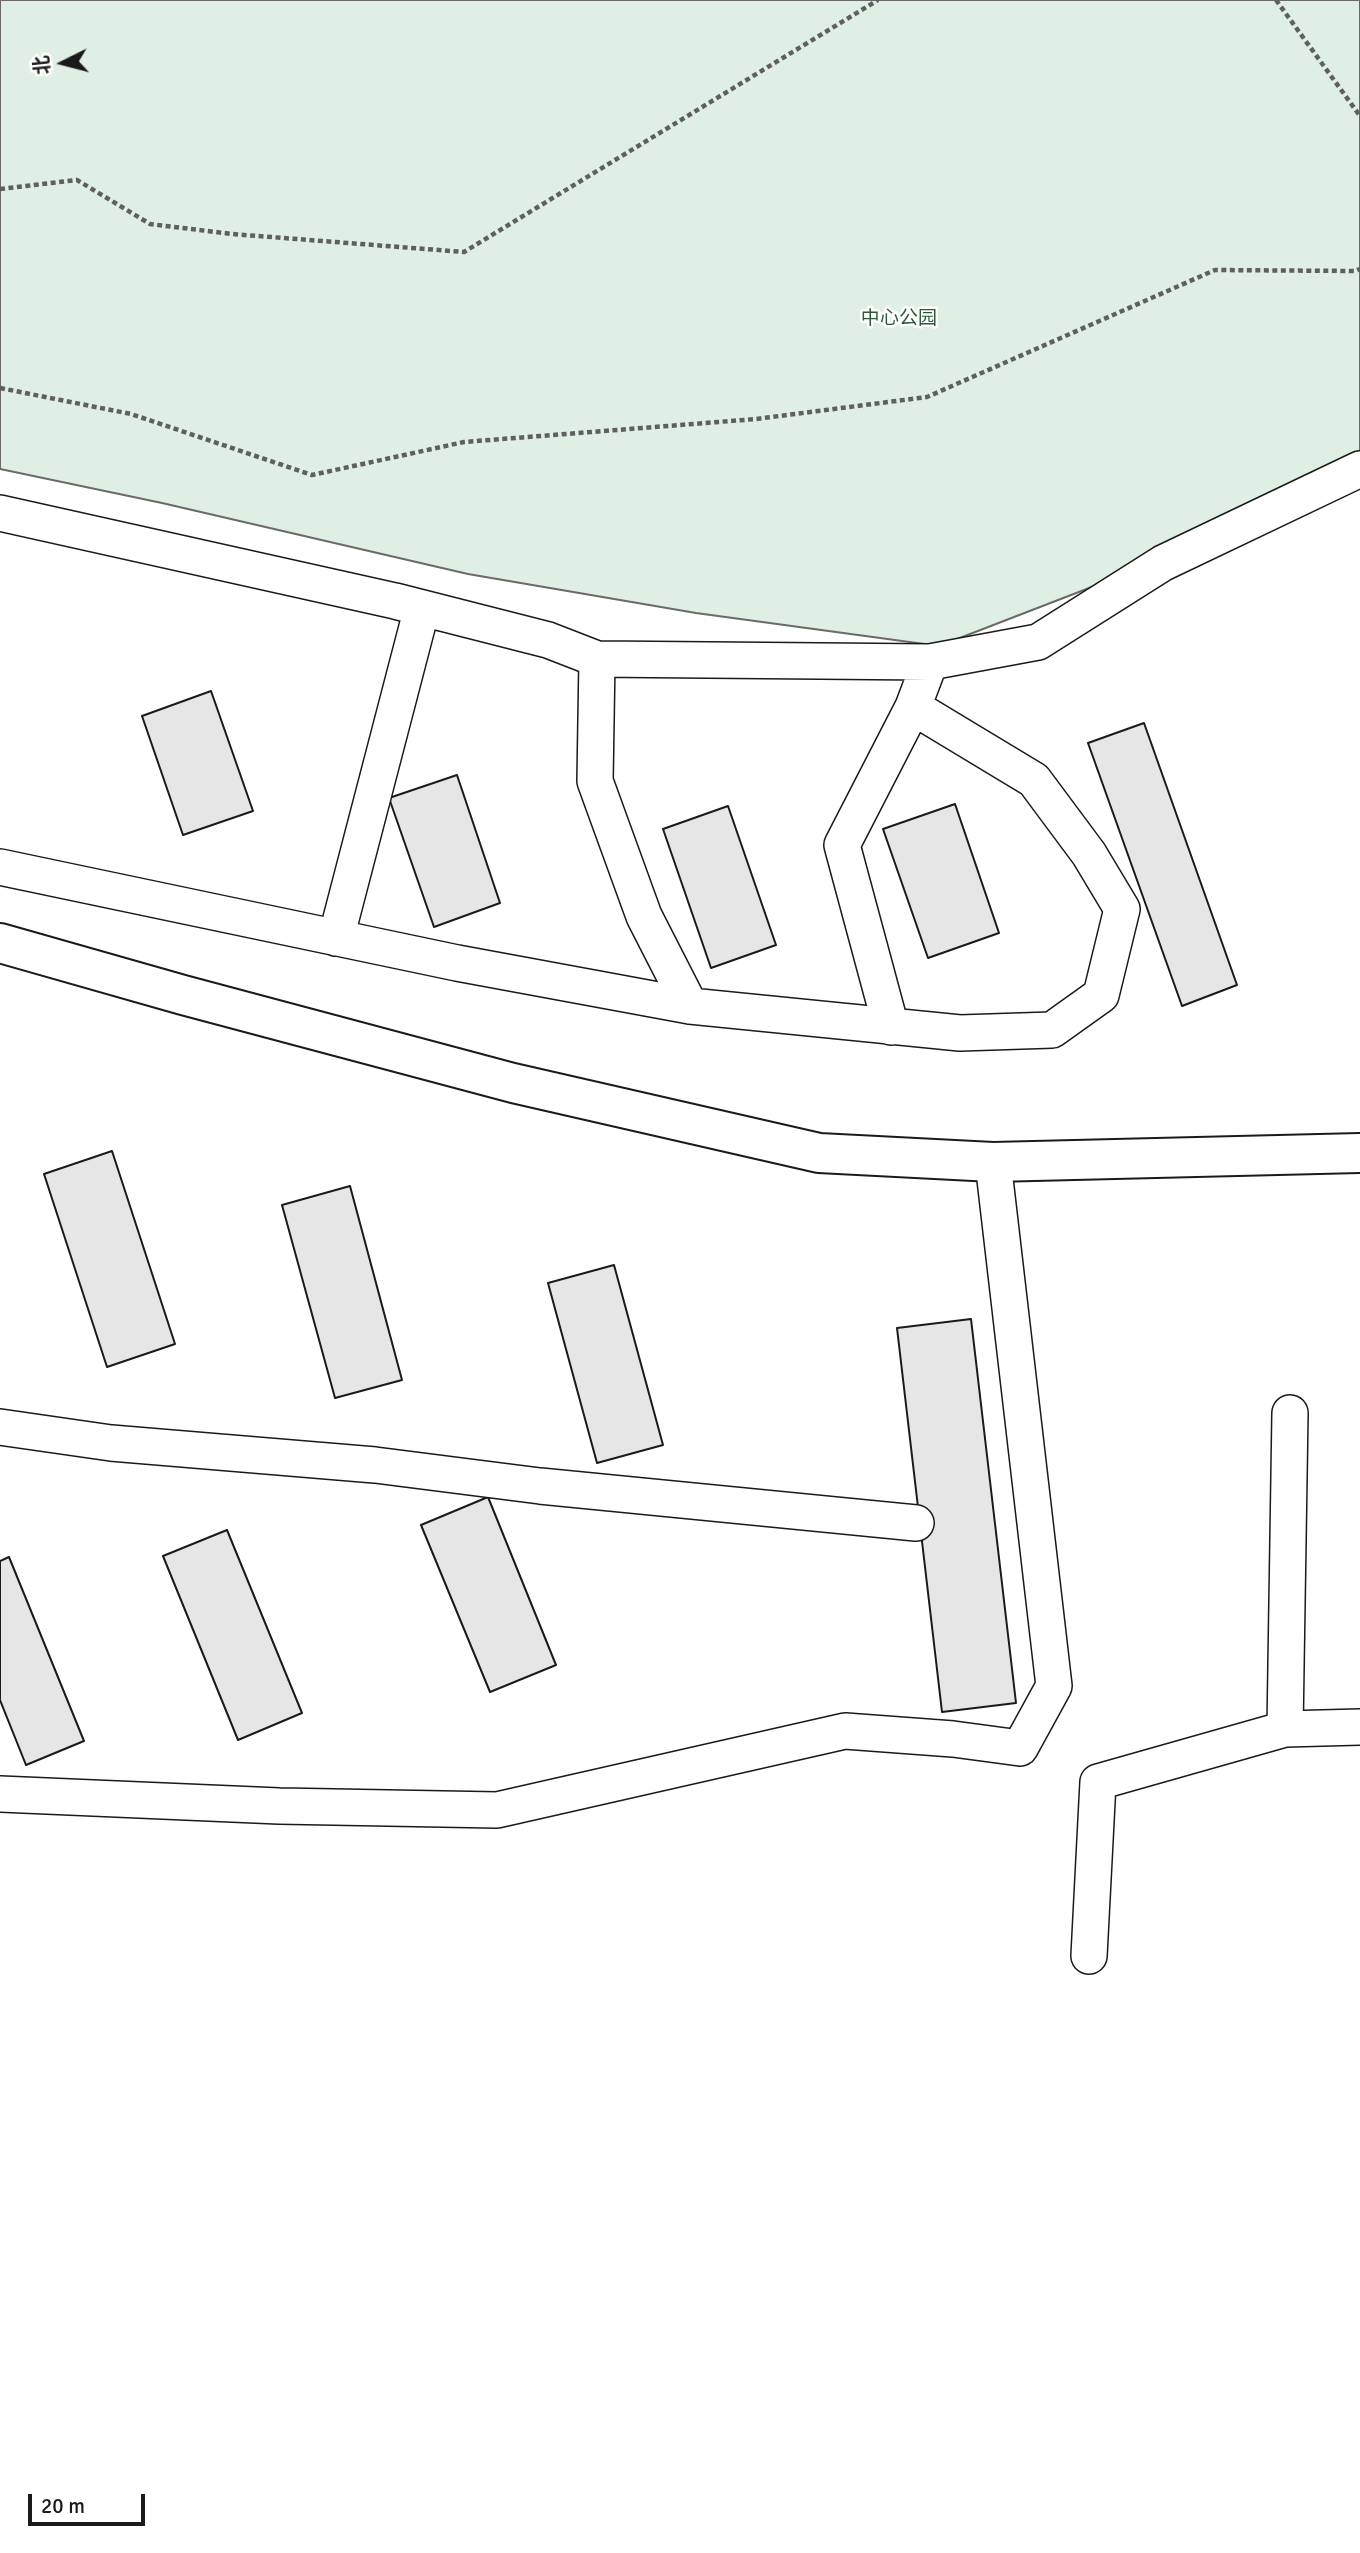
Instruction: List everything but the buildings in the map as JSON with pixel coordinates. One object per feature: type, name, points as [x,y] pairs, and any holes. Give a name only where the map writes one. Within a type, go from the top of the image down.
[{"type":"main road","points":[[0,943],[513,1083],[819,1153],[993,1163],[1360,1153]]},
{"type":"street","points":[[0,513],[422,608],[548,640],[597,659],[930,662],[1038,642],[1163,563],[1360,469]]},
{"type":"street","points":[[336,938],[422,608]]},
{"type":"street","points":[[597,659],[595,781],[644,916],[690,1006]]},
{"type":"street","points":[[891,1027],[842,845],[913,707],[930,662]]},
{"type":"street","points":[[0,867],[336,938],[690,1006],[960,1033],[1052,1030],[1101,995],[1122,909],[1088,853],[1034,780],[913,707]]},
{"type":"street","points":[[0,1794],[279,1806],[497,1810],[845,1731],[953,1739],[1020,1748],[1054,1686],[993,1163]]},
{"type":"street","points":[[1285,1729],[1290,1413]]},
{"type":"street","points":[[0,1427],[111,1443],[375,1465],[541,1486],[916,1523]]},
{"type":"street","points":[[1089,1956],[1098,1782],[1285,1729],[1360,1727]]},
{"type":"path","points":[[0,189],[76,180],[150,224],[232,234],[464,252],[878,0]]},
{"type":"path","points":[[1276,0],[1360,116]]},
{"type":"path","points":[[0,388],[131,414],[312,475],[464,442],[756,419],[927,397],[1215,270],[1360,269]]},
{"type":"green space","name":"中心公园","points":[[0,0],[1360,0],[1360,451],[1242,529],[939,646],[696,613],[468,574],[162,503],[0,469]]}]
